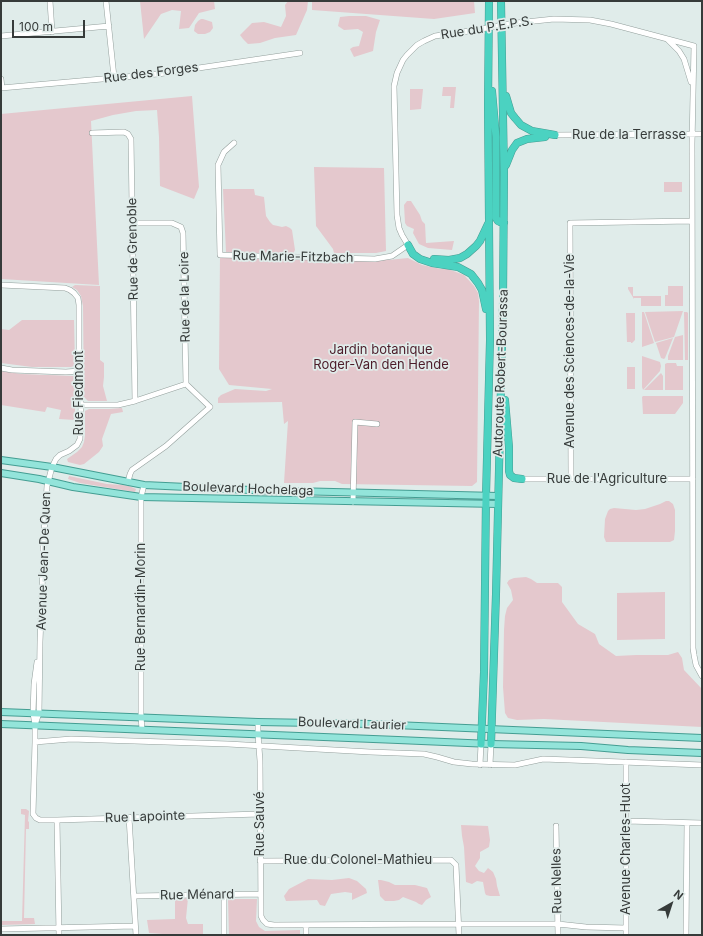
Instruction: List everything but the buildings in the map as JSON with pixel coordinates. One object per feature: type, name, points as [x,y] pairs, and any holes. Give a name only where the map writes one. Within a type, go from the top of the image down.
[{"type":"highway","points":[[485,1],[496,137],[496,218],[498,221],[504,223]]},
{"type":"highway","name":"Autoroute Robert-Bourassa","points":[[481,744],[484,672],[490,340],[488,1]]},
{"type":"highway","name":"Autoroute Robert-Bourassa","points":[[491,744],[504,223],[501,3]]},
{"type":"highway","points":[[503,72],[507,100],[511,113],[515,118],[521,125],[532,131],[555,135]]},
{"type":"highway","points":[[504,172],[510,152],[517,144],[529,138],[555,135]]},
{"type":"highway","points":[[408,245],[422,255],[437,260],[460,258],[476,246],[489,223]]},
{"type":"highway","points":[[408,245],[413,254],[420,259],[432,264],[458,267],[475,278],[482,290],[490,340]]},
{"type":"highway","points":[[502,334],[509,447],[508,471],[514,478],[522,479]]},
{"type":"main road","name":"Boulevard Hochelaga","points":[[1,460],[52,467],[144,485],[251,490],[498,496]]},
{"type":"main road","name":"Boulevard Hochelaga","points":[[1,473],[48,480],[73,487],[142,497],[498,504]]},
{"type":"main road","name":"Boulevard Laurier","points":[[1,712],[258,722],[375,724],[702,738]]},
{"type":"main road","name":"Boulevard Laurier","points":[[1,724],[702,752]]},
{"type":"street","points":[[50,1],[52,32]]},
{"type":"street","points":[[106,1],[114,77]]},
{"type":"street","name":"Rue du P.E.P.S.","points":[[408,245],[399,228],[396,214],[394,86],[397,73],[403,60],[417,45],[424,41],[435,36],[469,30],[554,19],[590,20],[694,46],[693,86]]},
{"type":"street","points":[[1,36],[108,26]]},
{"type":"street","points":[[667,39],[679,51],[684,59],[693,86],[692,221],[694,655],[696,665],[702,676]]},
{"type":"street","name":"Rue des Forges","points":[[1,88],[158,74],[300,53]]},
{"type":"street","points":[[1,80],[1,88]]},
{"type":"street","name":"Rue de Grenoble","points":[[92,134],[124,132],[128,134],[131,139],[135,401]]},
{"type":"street","name":"Rue de la Terrasse","points":[[555,135],[702,134]]},
{"type":"street","name":"Rue Marie-Fitzbach","points":[[234,144],[224,152],[218,165],[220,255],[375,259],[392,256],[408,245]]},
{"type":"street","name":"Avenue des Sciences-de-la-Vie","points":[[571,479],[570,223],[692,221]]},
{"type":"street","name":"Rue de la Loire","points":[[133,223],[172,223],[181,227],[183,233],[186,384]]},
{"type":"street","name":"Rue Fiedmont","points":[[1,285],[65,288],[74,293],[78,298],[81,405],[80,438],[77,445],[56,459],[48,480]]},
{"type":"street","points":[[1,368],[12,370],[79,371]]},
{"type":"street","points":[[81,405],[118,405],[186,384],[210,407],[166,446],[132,470],[128,482]]},
{"type":"street","points":[[353,502],[355,422],[378,424]]},
{"type":"street","name":"Rue de l'Agriculture","points":[[522,479],[693,479]]},
{"type":"street","name":"Avenue Jean-De Quen","points":[[33,814],[35,725],[44,566],[43,548],[46,490],[48,480]]},
{"type":"street","name":"Rue Bernardin-Morin","points":[[142,729],[142,497],[144,485]]},
{"type":"street","name":"Rue Sauvé","points":[[258,722],[260,762],[261,916],[267,924],[306,925]]},
{"type":"street","name":"Boulevard Laurier","points":[[35,742],[71,739],[228,744],[424,754],[454,762],[480,765],[515,765],[543,759],[702,765]]},
{"type":"street","points":[[480,765],[481,744]]},
{"type":"street","points":[[490,765],[491,744]]},
{"type":"street","name":"Avenue Charles-Huot","points":[[626,762],[626,935]]},
{"type":"street","name":"Rue Lapointe","points":[[33,814],[40,820],[260,814]]},
{"type":"street","points":[[129,817],[136,935]]},
{"type":"street","points":[[57,820],[59,935]]},
{"type":"street","points":[[626,821],[702,823]]},
{"type":"street","points":[[686,935],[687,823]]},
{"type":"street","name":"Rue Nelles","points":[[556,826],[558,935]]},
{"type":"street","name":"Rue du Colonel-Mathieu","points":[[260,861],[451,860],[456,865],[458,924]]},
{"type":"street","points":[[224,894],[224,935]]},
{"type":"street","name":"Rue Ménard","points":[[134,896],[260,894]]},
{"type":"street","points":[[458,924],[459,935]]},
{"type":"street","points":[[306,935],[306,925],[558,924],[586,927],[626,928]]},
{"type":"street","points":[[1,929],[135,926]]},
{"type":"green space","points":[[140,1],[214,1],[215,9],[199,13],[189,28],[179,29],[181,11],[172,10],[161,14],[144,39]]},
{"type":"green space","points":[[288,1],[308,1],[307,10],[296,35],[275,38],[260,43],[248,44],[243,39],[240,35],[252,23],[264,22],[281,27],[286,16],[285,5]]},
{"type":"green space","points":[[312,1],[474,1],[475,13],[434,19],[312,10]]},
{"type":"green space","points":[[366,16],[380,20],[376,32],[373,51],[354,57],[350,49],[359,46],[363,32],[358,29],[344,30],[338,26],[340,17]]},
{"type":"green space","points":[[201,19],[212,22],[213,28],[210,32],[198,34],[194,31],[195,25]]},
{"type":"green space","points":[[443,87],[456,87],[454,108],[450,108],[451,96],[442,96]]},
{"type":"green space","points":[[410,89],[423,89],[421,109],[410,110]]},
{"type":"green space","points":[[192,96],[199,187],[194,199],[160,186],[157,110],[136,111],[91,121],[99,285],[1,279],[1,114]]},
{"type":"green space","points":[[314,167],[384,168],[386,251],[376,253],[334,253],[333,249],[316,226]]},
{"type":"green space","points":[[664,182],[682,182],[682,192],[664,192]]},
{"type":"green space","points":[[223,189],[254,189],[255,195],[264,197],[266,216],[270,222],[273,225],[282,227],[286,226],[292,230],[295,250],[293,254],[226,252]]},
{"type":"green space","points":[[407,201],[411,201],[425,224],[426,243],[454,241],[452,250],[428,248],[419,244],[413,233],[414,229],[407,226],[405,223],[404,205]]},
{"type":"green space","name":"Jardin botanique Roger-Van den Hende","points":[[220,255],[388,260],[408,258],[422,265],[448,269],[464,275],[474,286],[478,293],[479,301],[477,482],[472,486],[342,484],[335,481],[284,483],[288,421],[284,424],[282,402],[218,403],[218,398],[221,395],[235,389],[266,391],[272,389],[229,385],[219,369]]},
{"type":"green space","points":[[75,285],[100,286],[100,360],[104,363],[103,386],[107,401],[88,401],[84,397],[83,306],[81,296],[77,290],[72,287]]},
{"type":"green space","points":[[668,286],[683,286],[683,306],[665,306],[665,295],[668,295]]},
{"type":"green space","points":[[628,287],[633,287],[633,296],[661,296],[661,306],[641,306],[641,298],[634,299]]},
{"type":"green space","points":[[683,311],[674,337],[655,342],[645,312]]},
{"type":"green space","points":[[642,312],[644,312],[654,343],[642,347]]},
{"type":"green space","points":[[684,312],[688,313],[688,360],[685,360]]},
{"type":"green space","points":[[626,313],[635,313],[635,340],[632,343],[627,342]]},
{"type":"green space","points":[[22,320],[74,320],[74,366],[32,367],[1,363],[1,329],[9,330]]},
{"type":"green space","points":[[683,335],[683,360],[668,360],[675,337]]},
{"type":"green space","points":[[673,338],[665,358],[661,358],[656,343]]},
{"type":"green space","points":[[642,356],[660,362],[661,366],[660,371],[643,390],[642,387]]},
{"type":"green space","points":[[676,363],[677,366],[683,366],[683,390],[665,390],[665,364]]},
{"type":"green space","points":[[627,367],[635,367],[635,389],[627,389]]},
{"type":"green space","points":[[1,371],[21,374],[74,376],[75,420],[59,419],[61,410],[47,407],[45,412],[1,405]]},
{"type":"green space","points":[[661,373],[663,376],[663,390],[644,390]]},
{"type":"green space","points":[[643,396],[683,396],[683,403],[675,414],[643,414]]},
{"type":"green space","points":[[122,408],[123,412],[111,414],[102,439],[103,446],[99,452],[84,464],[80,465],[68,462],[67,459],[82,447],[84,442],[85,411],[89,409]]},
{"type":"green space","points":[[69,476],[107,484],[129,486],[136,489],[135,492],[80,483],[68,479]]},
{"type":"green space","points":[[666,501],[673,504],[675,510],[674,540],[670,542],[606,542],[604,537],[605,519],[610,509],[645,509]]},
{"type":"green space","points":[[526,577],[537,583],[558,583],[562,587],[562,602],[578,624],[595,634],[599,644],[616,656],[668,655],[678,652],[682,658],[684,670],[702,689],[702,727],[544,719],[517,720],[508,718],[505,713],[503,687],[504,630],[507,608],[513,600],[511,590],[507,583],[509,580],[514,578]]},
{"type":"green space","points":[[665,592],[665,639],[617,640],[617,593]]},
{"type":"green space","points":[[21,809],[26,809],[29,811],[29,829],[26,829],[24,918],[34,918],[35,924],[1,925],[1,921],[22,921],[25,815],[21,814]]},
{"type":"green space","points":[[461,825],[488,826],[490,840],[489,847],[480,852],[480,858],[475,866],[479,871],[484,873],[488,868],[493,872],[500,896],[486,895],[483,882],[477,881],[472,884],[466,882]]},
{"type":"green space","points":[[349,878],[357,881],[366,889],[367,893],[352,900],[352,893],[345,892],[331,894],[325,906],[320,905],[317,900],[286,901],[284,896],[289,889],[308,879],[332,880]]},
{"type":"green space","points":[[378,880],[395,885],[415,885],[427,888],[431,897],[422,905],[403,897],[399,900],[385,901],[380,896]]},
{"type":"green space","points":[[188,898],[186,918],[188,924],[203,924],[203,935],[164,935],[149,933],[147,920],[175,919],[175,900]]},
{"type":"green space","points":[[228,899],[257,899],[256,921],[259,927],[265,931],[300,930],[300,935],[229,935]]}]
